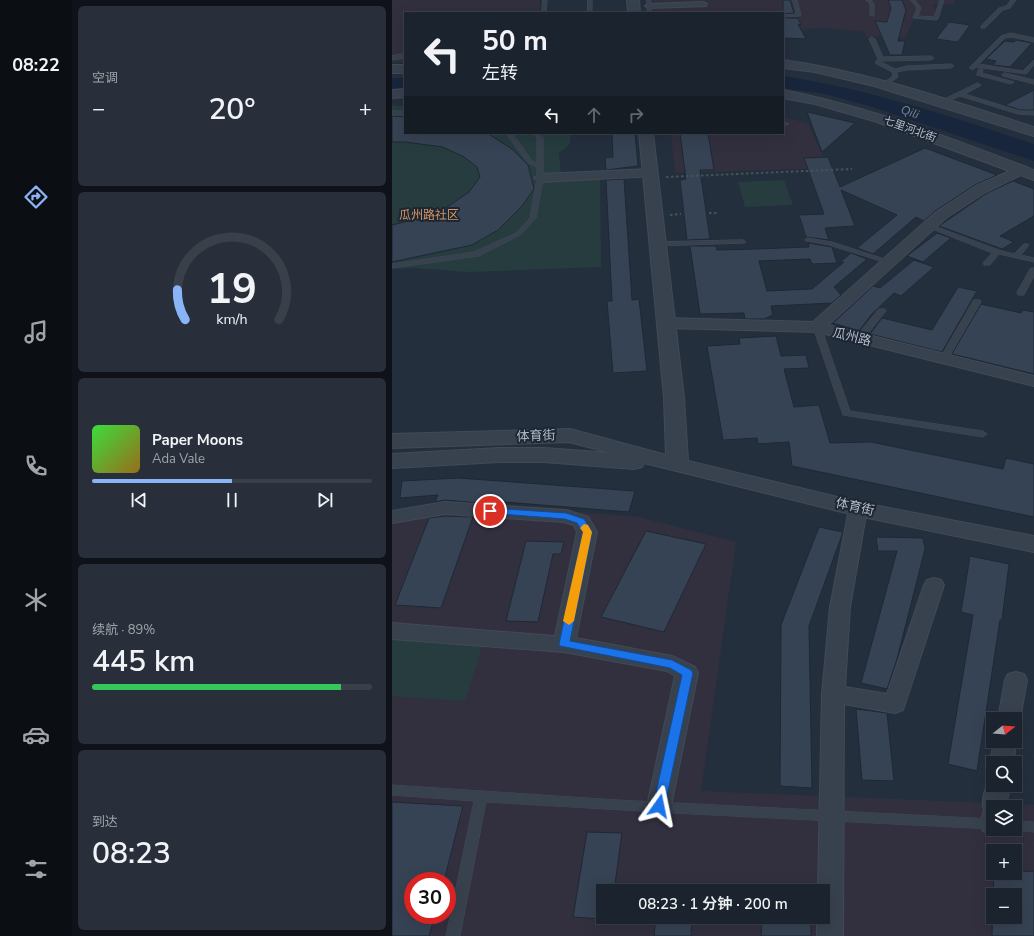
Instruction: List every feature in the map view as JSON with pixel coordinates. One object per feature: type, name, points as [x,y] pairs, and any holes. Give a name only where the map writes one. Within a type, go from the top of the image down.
[{"type":"street","points":[[633,0],[634,12]]},
{"type":"street","points":[[649,6],[703,2],[706,12]]},
{"type":"street","points":[[784,64],[822,70],[886,84],[1034,132]]},
{"type":"street","points":[[392,69],[404,69]]},
{"type":"street","points":[[392,94],[404,93]]},
{"type":"street","name":"七里河北街","points":[[784,94],[840,106],[872,115],[1027,173]]},
{"type":"street","points":[[646,134],[674,398],[677,465]]},
{"type":"street","points":[[540,172],[651,175]]},
{"type":"street","points":[[817,327],[941,215],[981,189],[1027,173]]},
{"type":"street","name":"瓜州路","points":[[667,323],[817,327],[859,339],[1034,381]]},
{"type":"street","name":"体育街","points":[[392,441],[570,435],[677,465],[858,509],[1034,544]]},
{"type":"street","name":"体育街","points":[[392,461],[499,455],[544,455],[677,465]]},
{"type":"street","points":[[392,517],[445,508],[566,516],[580,521],[587,532],[564,644]]},
{"type":"street","points":[[830,936],[833,694],[840,607],[858,509]]},
{"type":"street","points":[[833,694],[895,704],[934,585]]},
{"type":"street","points":[[392,631],[564,644],[672,664],[687,673],[659,806]]},
{"type":"street","points":[[1010,712],[1016,680]]},
{"type":"lane","points":[[544,12],[545,0]]},
{"type":"lane","points":[[590,0],[590,12]]},
{"type":"lane","points":[[784,16],[799,15],[795,0]]},
{"type":"lane","points":[[868,0],[872,4],[872,15]]},
{"type":"lane","points":[[913,0],[919,8],[915,17],[936,20],[942,0]]},
{"type":"lane","points":[[983,27],[1001,9],[1008,7],[1014,0]]},
{"type":"lane","points":[[1034,40],[1011,35],[1003,36],[972,68],[1034,82]]},
{"type":"lane","points":[[872,39],[881,59],[878,63],[894,71],[907,68],[951,66]]},
{"type":"lane","points":[[392,58],[404,56]]},
{"type":"lane","points":[[881,59],[931,58]]},
{"type":"lane","points":[[975,65],[1024,73],[1034,62]]},
{"type":"lane","points":[[981,70],[979,74],[1021,84]]},
{"type":"lane","points":[[886,84],[896,76],[894,71]]},
{"type":"lane","points":[[942,102],[978,84]]},
{"type":"lane","points":[[960,94],[1020,113],[1034,113]]},
{"type":"lane","points":[[392,114],[404,113]]},
{"type":"lane","points":[[510,134],[530,162],[540,172]]},
{"type":"lane","points":[[392,266],[476,254],[518,234],[533,218],[540,172],[540,138],[537,134]]},
{"type":"lane","points":[[930,226],[996,252],[1017,255],[1034,260]]},
{"type":"lane","points":[[808,240],[830,243],[890,262]]},
{"type":"lane","points":[[658,244],[743,242]]},
{"type":"lane","points":[[1017,255],[1026,245]]},
{"type":"lane","points":[[987,263],[996,252]]},
{"type":"lane","points":[[1021,293],[1034,270]]},
{"type":"lane","points":[[944,359],[977,302]]},
{"type":"lane","points":[[859,339],[882,311]]},
{"type":"lane","points":[[817,327],[846,413],[983,434]]},
{"type":"lane","points":[[392,790],[481,797],[832,817],[986,818]]},
{"type":"lane","points":[[453,936],[481,797]]},
{"type":"lane","points":[[1022,826],[1034,827]]},
{"type":"path","points":[[651,175],[852,170]]},
{"type":"path","points":[[709,214],[719,213]]},
{"type":"shaded area","points":[[392,0],[540,0],[539,12],[404,12],[404,62],[392,62]]},
{"type":"shaded area","points":[[653,0],[955,0],[955,4],[932,4],[938,16],[915,16],[905,38],[865,36],[865,32],[826,28],[784,30],[784,12],[654,12]]},
{"type":"shaded area","points":[[784,117],[808,123],[828,168],[675,173],[671,134],[784,134]]},
{"type":"shaded area","points":[[464,502],[639,517],[736,542],[701,791],[986,803],[986,836],[1022,836],[1022,804],[1034,805],[1034,936],[392,936],[392,515]]},
{"type":"green space","points":[[392,105],[404,107],[404,134],[571,134],[570,144],[559,153],[561,174],[600,173],[601,267],[468,272],[414,268],[392,269]]},
{"type":"green space","points":[[784,180],[793,205],[745,207],[738,182]]},
{"type":"green space","points":[[392,638],[483,644],[465,701],[392,696]]},
{"type":"water","name":"Qili","points":[[784,76],[847,88],[879,96],[1034,144],[1034,161],[869,106],[825,94],[784,88]]},
{"type":"water","points":[[392,78],[404,78],[404,88],[392,89]]},
{"type":"building","points":[[783,0],[790,0],[794,13],[784,14]]},
{"type":"building","points":[[888,0],[902,0],[906,10],[898,41],[905,41],[902,55],[890,55],[875,21],[887,22],[891,8]]},
{"type":"building","points":[[784,18],[798,18],[801,25],[798,24],[806,39],[784,38]]},
{"type":"building","points":[[949,22],[970,25],[958,42],[936,39]]},
{"type":"building","points":[[1016,40],[1032,43],[1010,67],[993,65],[996,61],[986,59],[1005,41],[1014,42]]},
{"type":"building","points":[[1034,90],[1034,110],[1020,110],[1005,105]]},
{"type":"building","points":[[807,112],[855,123],[822,152]]},
{"type":"building","points":[[392,116],[404,117],[404,134],[489,134],[512,149],[528,165],[534,189],[522,206],[498,230],[472,245],[392,262],[392,225],[429,216],[450,205],[469,192],[480,177],[477,167],[464,157],[443,147],[405,142],[392,142]]},
{"type":"building","points":[[612,134],[635,134],[638,166],[606,170],[605,158],[613,157]]},
{"type":"building","points":[[680,134],[708,134],[714,170],[700,170],[710,239],[687,240],[680,180],[686,179]]},
{"type":"building","points":[[925,148],[997,175],[975,185],[935,211],[924,221],[916,217],[873,254],[857,248],[897,215],[841,190],[855,226],[825,228],[829,240],[806,237],[799,215],[824,214],[804,158],[828,157],[840,187]]},
{"type":"building","points":[[624,179],[632,300],[639,299],[647,371],[613,373],[607,301],[612,301],[606,180]]},
{"type":"building","points":[[1013,181],[1034,189],[1034,216],[1000,236],[1014,242],[1002,249],[939,226],[987,193]]},
{"type":"building","points":[[937,233],[951,238],[923,262],[907,256]]},
{"type":"building","points":[[808,243],[832,247],[837,263],[812,264],[810,259],[759,261],[767,291],[812,289],[844,262],[839,263],[851,253],[867,259],[834,287],[841,295],[832,303],[771,306],[773,315],[764,319],[745,319],[744,313],[700,314],[690,246],[716,246],[717,250],[809,247]]},
{"type":"building","points":[[914,260],[934,267],[901,296],[894,293],[871,315],[859,331],[833,323],[873,286],[880,288]]},
{"type":"building","points":[[958,287],[977,291],[942,352],[870,334],[882,318],[932,330]]},
{"type":"building","points":[[981,304],[1021,313],[1023,310],[1034,312],[1034,374],[952,354]]},
{"type":"building","points":[[776,336],[781,356],[806,355],[809,368],[784,369],[794,407],[819,405],[830,443],[871,442],[1003,469],[1006,458],[1034,464],[1034,517],[792,466],[789,442],[758,444],[757,438],[723,440],[707,346],[740,344],[739,338]]},
{"type":"building","points":[[458,478],[635,491],[629,512],[479,500],[478,503],[445,500],[435,502],[438,495],[400,498],[402,481]]},
{"type":"building","points":[[445,516],[473,517],[441,608],[395,605],[429,518]]},
{"type":"building","points":[[819,527],[843,532],[809,626],[812,788],[780,786],[781,625]]},
{"type":"building","points":[[646,531],[706,544],[664,632],[601,617]]},
{"type":"building","points":[[876,537],[923,538],[925,549],[897,659],[887,689],[861,683],[897,551],[878,551]]},
{"type":"building","points":[[526,541],[564,542],[561,554],[553,554],[538,622],[506,621]]},
{"type":"building","points":[[970,556],[1009,564],[1002,620],[1000,620],[977,771],[948,764],[973,615],[961,612]]},
{"type":"building","points":[[856,709],[887,713],[894,781],[862,780]]},
{"type":"building","points":[[392,802],[463,806],[446,872],[404,872],[404,924],[432,924],[429,936],[392,936]]},
{"type":"building","points":[[587,832],[622,833],[615,884],[596,884],[596,919],[573,917]]},
{"type":"building","points":[[1034,871],[1034,936],[992,936],[992,924],[1022,924],[1022,888],[993,888],[994,880],[1022,880],[1022,872]]},
{"type":"building","points":[[655,924],[692,924],[691,936],[654,936]]},
{"type":"building","points":[[762,924],[811,924],[811,936],[761,936]]},
{"type":"slow traffic","points":[[569,621],[587,532],[584,528]]},
{"type":"district","name":"瓜州路社区","points":[[429,215]]},
{"type":"route","points":[[490,511],[566,516],[580,521],[587,532],[564,644],[672,664],[687,673],[659,806]]}]
